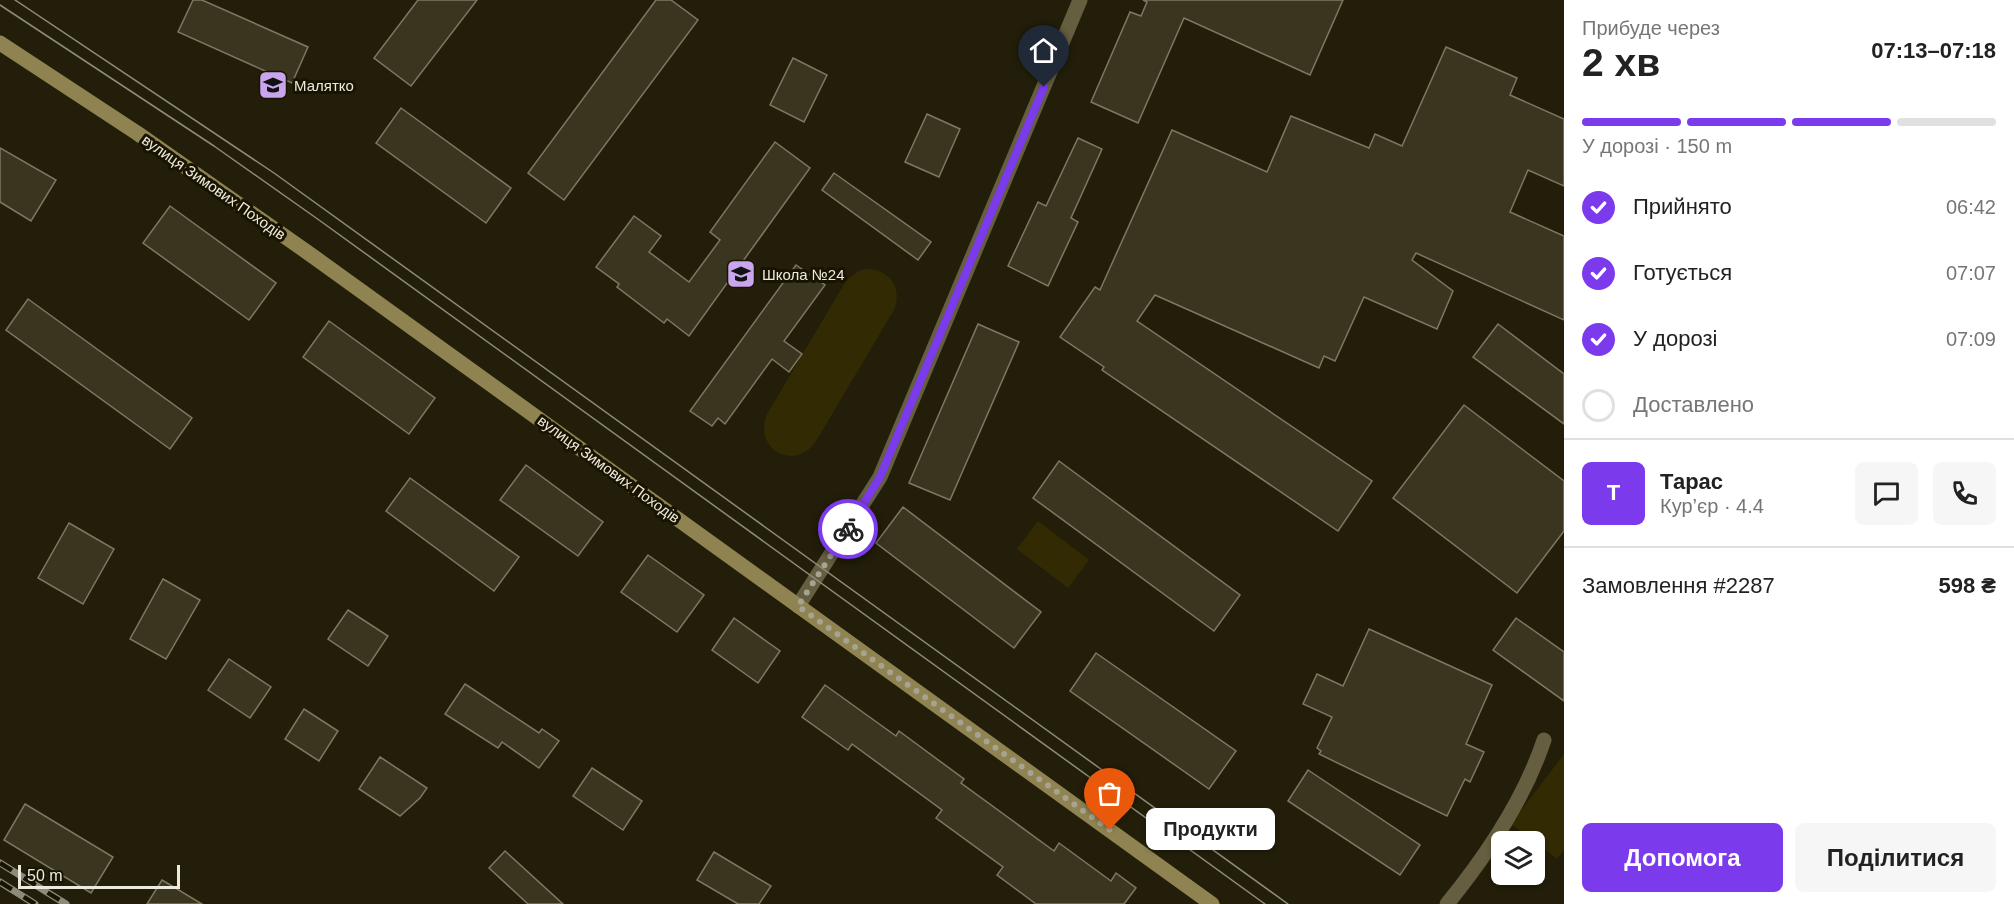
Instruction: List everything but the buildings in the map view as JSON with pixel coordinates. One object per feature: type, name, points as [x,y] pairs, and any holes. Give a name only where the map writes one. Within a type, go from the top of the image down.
[{"type":"main road","name":"вулиця Зимових Походів","points":[[0,43],[137,133],[314,257],[1212,904]]},
{"type":"street","points":[[798,606],[880,477],[1080,0]]},
{"type":"street","points":[[1447,904],[1476,868],[1533,772],[1545,740]]},
{"type":"shaded area","points":[[865,269],[881,272],[892,281],[897,294],[894,310],[815,443],[806,451],[796,455],[786,456],[777,452],[765,437],[764,426],[767,414],[846,281],[858,271]]},
{"type":"shaded area","points":[[1038,521],[1089,560],[1068,588],[1017,549]]},
{"type":"shaded area","points":[[1564,754],[1564,850],[1557,859],[1545,850],[1545,831],[1520,831],[1511,824]]},
{"type":"tram line","points":[[15,0],[274,173],[1288,904]]},
{"type":"tram line","points":[[0,5],[214,146],[319,220],[1265,904]]},
{"type":"railway","points":[[0,863],[66,904]]},
{"type":"railway","points":[[0,882],[35,904]]},
{"type":"way so far","points":[[848,529],[798,606],[1110,830]]},
{"type":"place","name":"Малятко","points":[[273,85]]},
{"type":"place","name":"Школа №24","points":[[741,274]]},
{"type":"place","name":"Продукти","points":[[1110,830]]},
{"type":"route","points":[[848,529],[880,477],[1044,87]]}]
